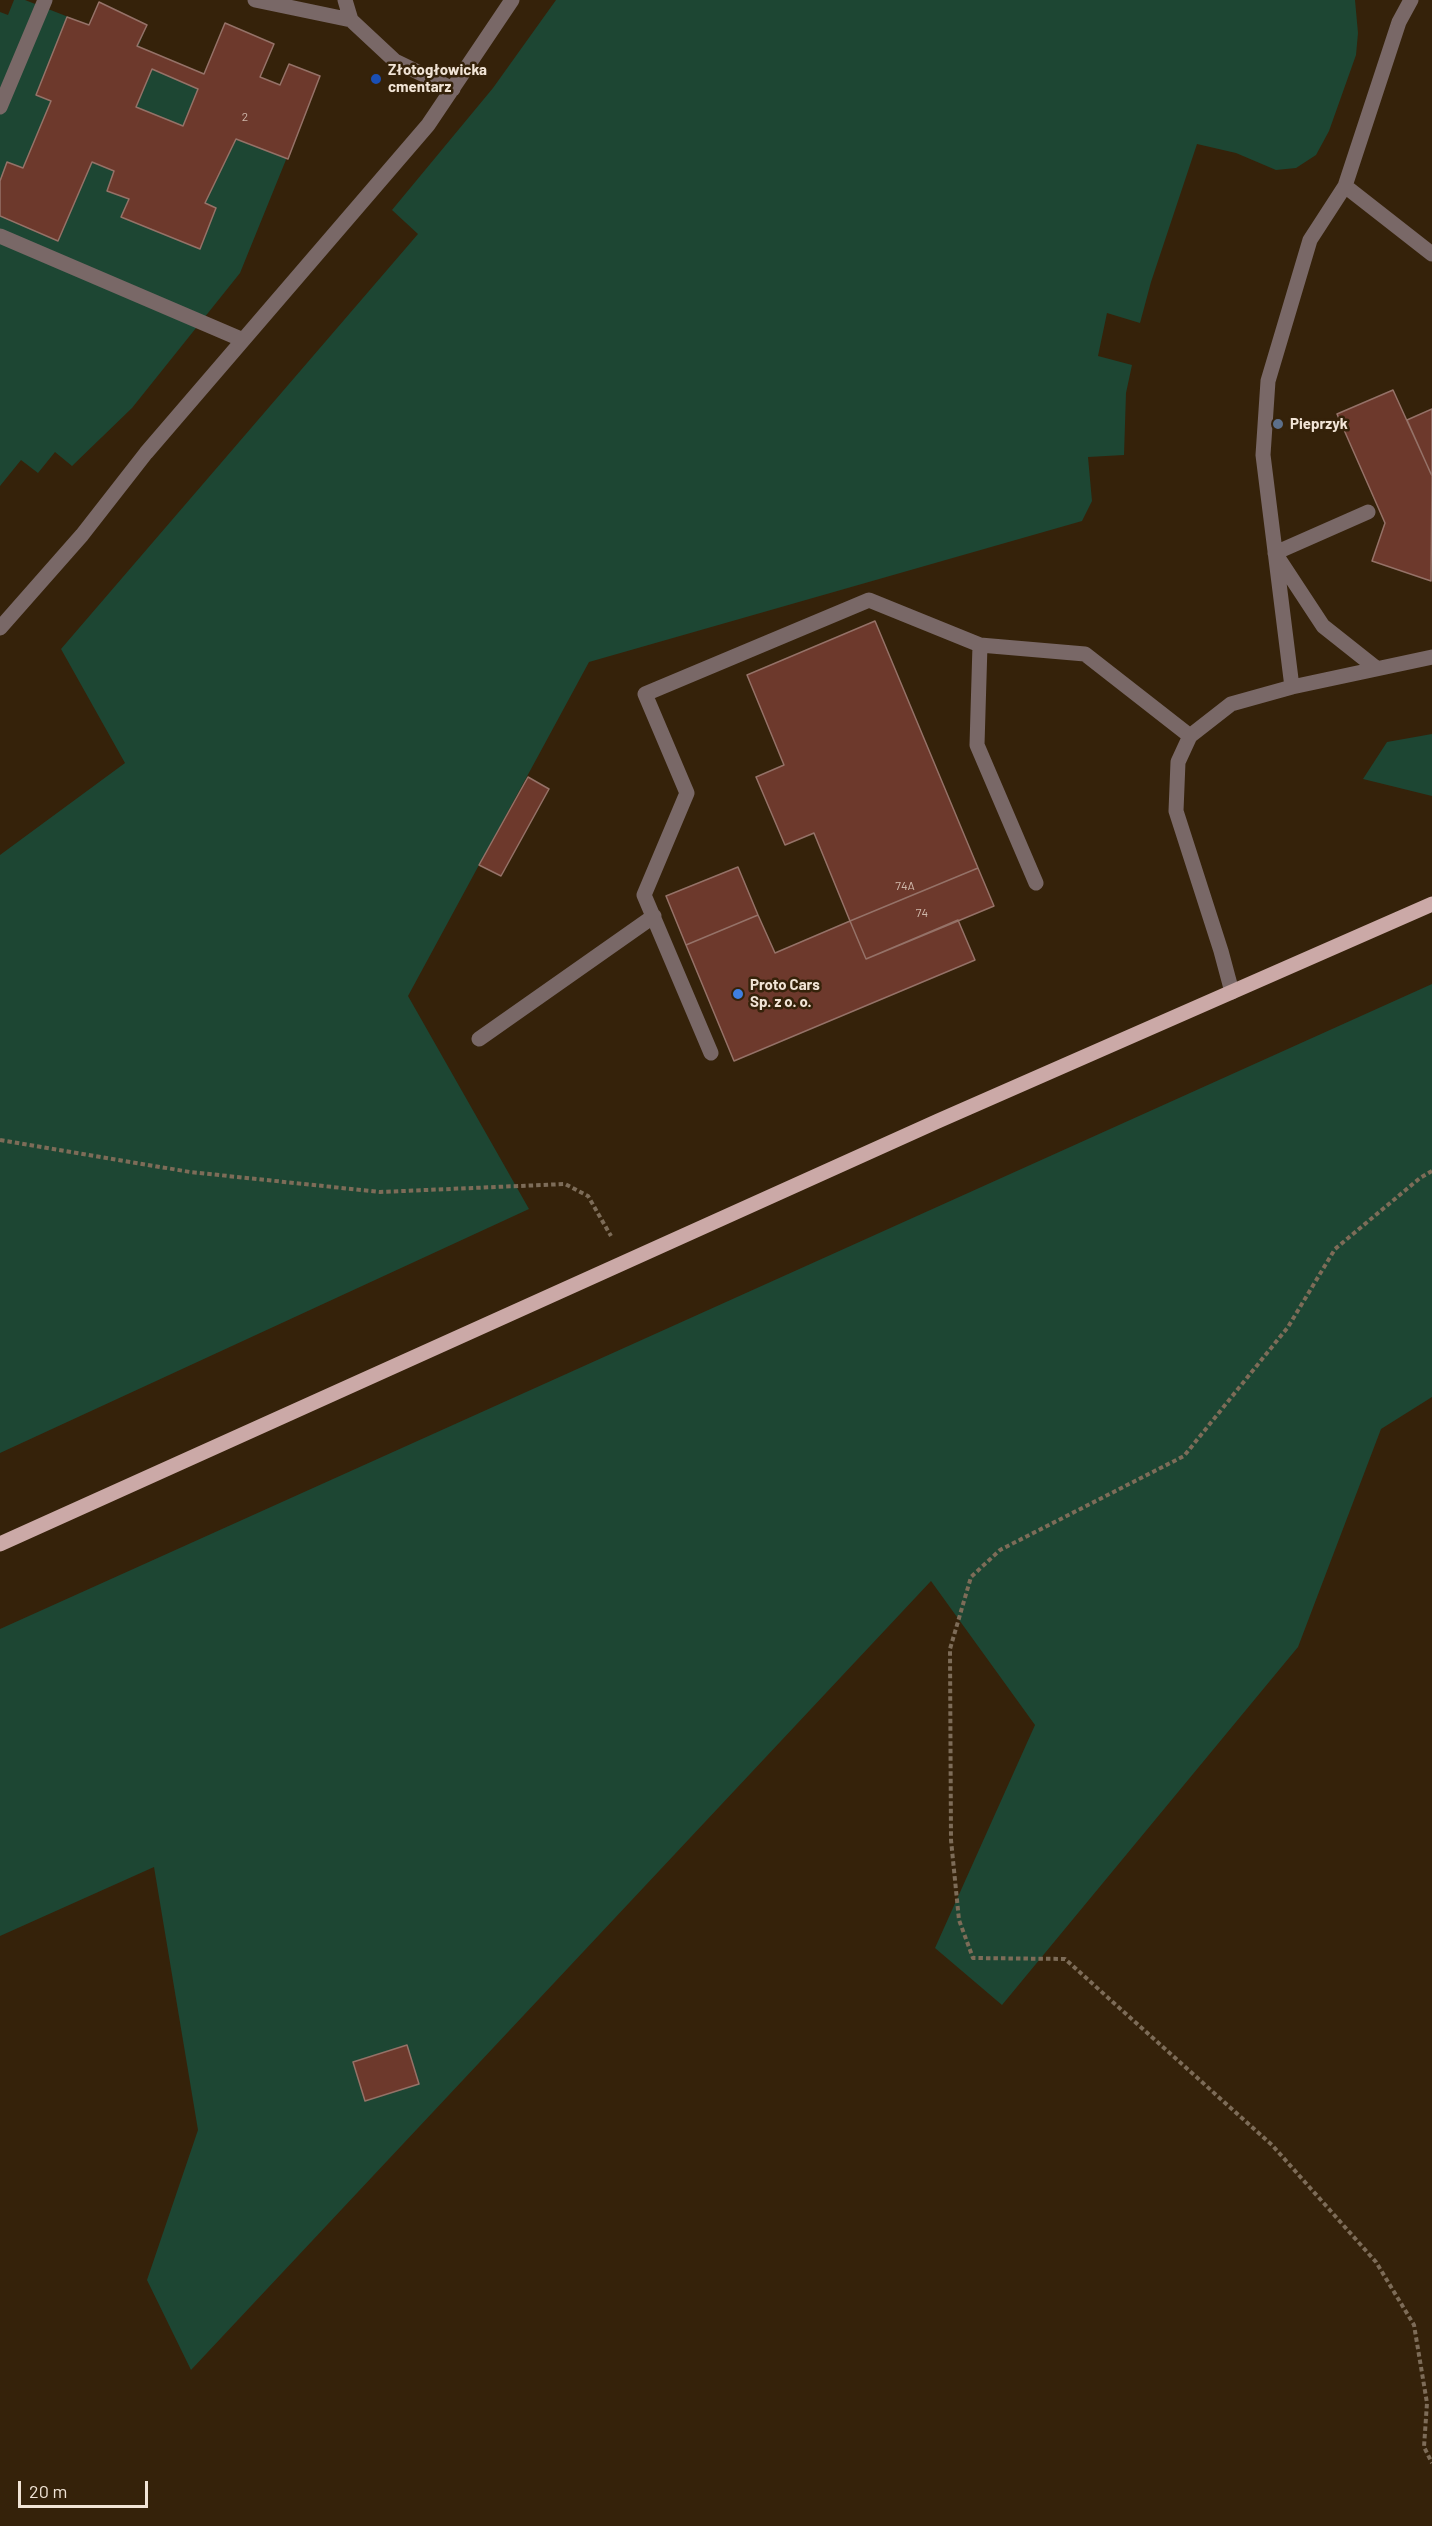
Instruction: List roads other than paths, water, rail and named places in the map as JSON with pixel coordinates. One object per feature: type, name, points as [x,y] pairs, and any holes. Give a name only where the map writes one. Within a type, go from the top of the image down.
[{"type":"main road","points":[[0,1544],[938,1120],[1432,904]]},
{"type":"lane","points":[[0,107],[45,0]]},
{"type":"lane","points":[[255,0],[351,20]]},
{"type":"lane","points":[[345,0],[351,20],[395,61],[453,89]]},
{"type":"lane","points":[[0,628],[82,535],[146,453],[428,125],[512,0]]},
{"type":"lane","points":[[1292,687],[1263,455],[1268,381],[1310,240],[1346,186],[1399,22],[1412,0]]},
{"type":"lane","points":[[1346,186],[1428,252],[1432,267]]},
{"type":"lane","points":[[0,236],[243,340]]},
{"type":"lane","points":[[1275,553],[1368,512]]},
{"type":"lane","points":[[1275,553],[1323,626],[1376,669]]},
{"type":"lane","points":[[711,1053],[644,895],[687,793],[645,694],[869,600],[980,645],[1085,654],[1190,736]]},
{"type":"lane","points":[[980,645],[977,745],[1036,883]]},
{"type":"lane","points":[[1232,992],[1176,811],[1178,762],[1190,736],[1231,704],[1292,687],[1432,657]]},
{"type":"lane","points":[[480,1039],[654,916]]},
{"type":"place","name":"Złotogłowicka cmentarz","points":[[376,79]]},
{"type":"place","name":"Pieprzyk","points":[[1278,424]]},
{"type":"place","name":"Proto Cars Sp. z o. o.","points":[[738,994]]}]
